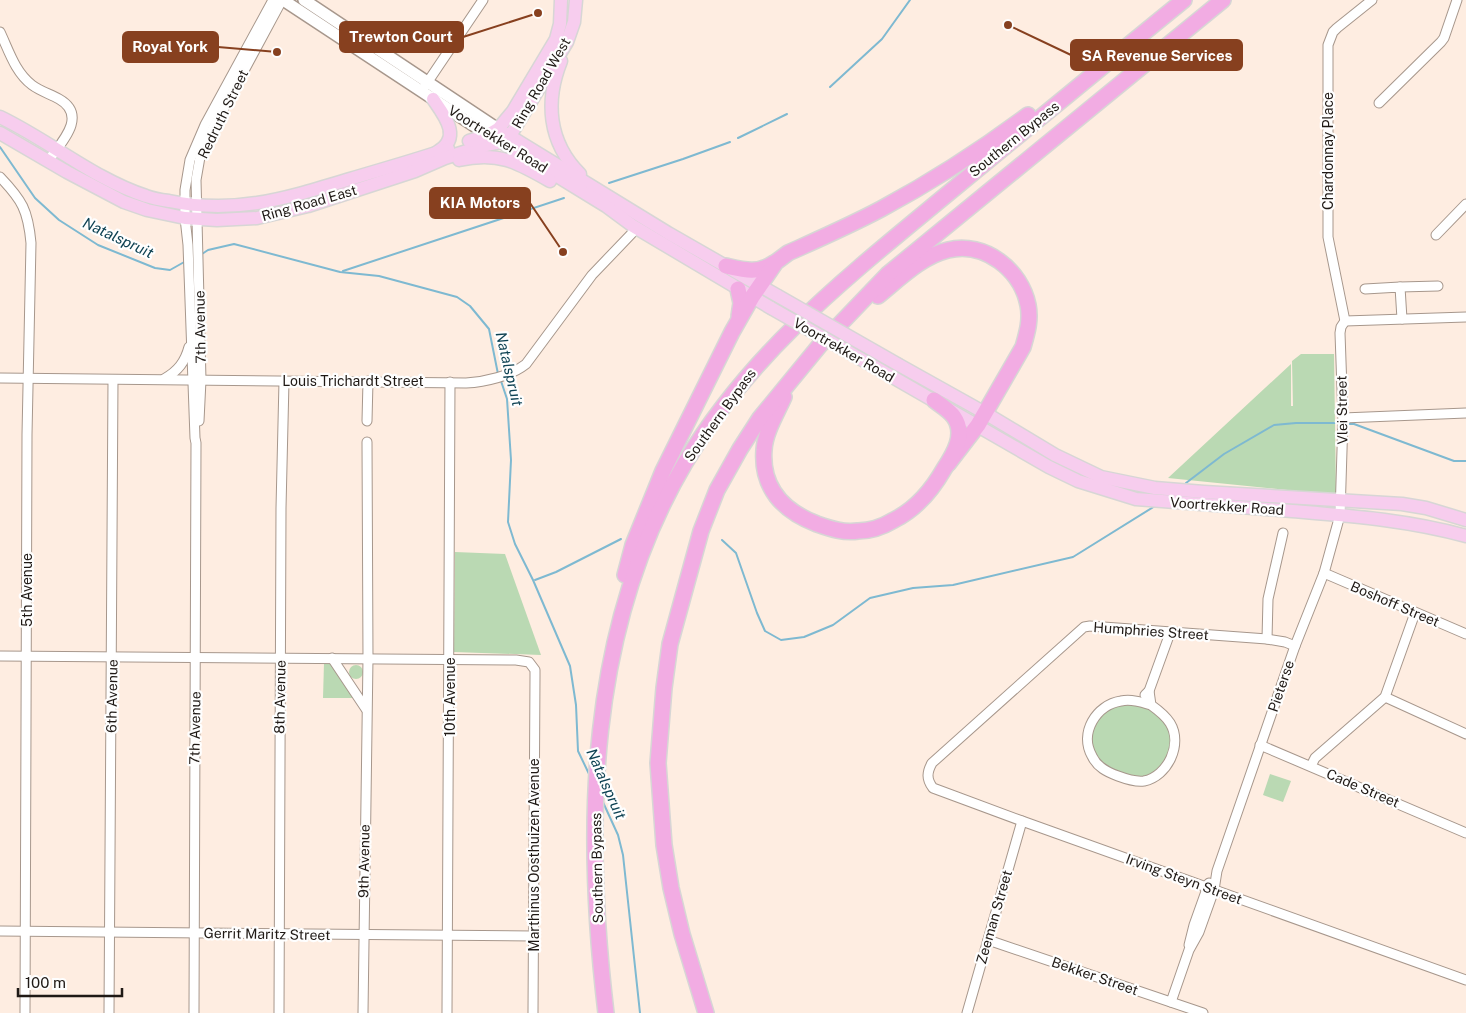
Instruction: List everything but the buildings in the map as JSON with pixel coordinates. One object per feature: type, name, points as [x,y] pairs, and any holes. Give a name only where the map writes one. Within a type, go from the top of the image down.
[{"type":"highway","name":"Southern Bypass","points":[[606,1013],[599,957],[595,853],[595,798],[602,720],[615,637],[623,607],[638,564],[659,515],[684,465],[711,423],[765,355],[796,324],[854,271],[1184,0]]},
{"type":"highway","name":"Southern Bypass","points":[[706,1013],[682,934],[664,845],[658,763],[664,688],[670,644],[688,572],[717,490],[760,418],[820,346],[888,274],[1223,0]]},
{"type":"highway","points":[[726,266],[753,272],[761,270],[788,253],[880,210],[971,157],[1078,78],[1144,33]]},
{"type":"highway","points":[[793,377],[768,433],[764,448],[766,477],[772,490],[780,502],[790,510],[832,530],[859,532],[877,527],[893,521],[915,507],[939,478],[981,419],[1028,333],[1028,306],[1019,282],[1001,262],[988,254],[974,249],[960,248],[936,253],[904,275],[820,346]]},
{"type":"highway","points":[[615,637],[625,570],[663,471],[738,322],[776,262]]},
{"type":"highway","points":[[738,289],[741,307],[738,322]]},
{"type":"highway","points":[[934,400],[953,416],[960,433],[948,464]]},
{"type":"main road","name":"Ring Road West","points":[[493,132],[512,111],[556,39],[560,24],[561,0]]},
{"type":"main road","name":"Ring Road West","points":[[505,139],[567,42],[574,22],[576,0]]},
{"type":"main road","points":[[574,22],[581,0]]},
{"type":"main road","points":[[567,42],[552,89],[551,112],[562,150],[586,182]]},
{"type":"main road","points":[[428,91],[450,127],[450,137],[442,149],[432,154]]},
{"type":"main road","name":"Ring Road East","points":[[0,117],[111,181],[147,197],[190,205],[238,207],[261,204],[432,154],[493,132]]},
{"type":"main road","name":"Voortrekker Road","points":[[493,132],[586,182],[726,266],[771,308],[934,400],[981,419],[1089,472],[1110,479],[1156,488],[1402,504],[1426,508],[1466,520]]},
{"type":"main road","name":"Ring Road East","points":[[0,133],[19,142],[67,172],[124,202],[147,210],[191,219],[234,220],[281,213],[415,172],[446,158],[505,139]]},
{"type":"main road","name":"Voortrekker Road","points":[[505,139],[566,186],[738,289],[778,296],[899,365],[1049,467],[1078,481],[1136,499],[1340,515],[1432,527],[1466,536]]},
{"type":"main road","points":[[415,172],[474,157],[499,158],[520,164],[566,186]]},
{"type":"street","points":[[191,219],[186,177],[196,146],[211,113],[273,0]]},
{"type":"street","name":"Redruth Street","points":[[190,205],[204,148],[282,0]]},
{"type":"street","name":"Voortrekker Road","points":[[282,0],[351,38]]},
{"type":"street","name":"Voortrekker Road","points":[[304,0],[351,38],[428,91],[493,132]]},
{"type":"street","points":[[428,91],[483,0]]},
{"type":"street","name":"Chardonnay Place","points":[[1345,321],[1328,237],[1328,44],[1333,32],[1372,0]]},
{"type":"street","points":[[1379,103],[1441,42],[1457,0]]},
{"type":"street","points":[[0,32],[20,73],[33,85],[64,103],[70,110],[72,124],[65,139],[48,161]]},
{"type":"street","name":"Voortrekker Road","points":[[428,91],[493,132]]},
{"type":"street","name":"5th Avenue","points":[[0,177],[23,205],[29,222],[30,242],[27,434],[25,1013]]},
{"type":"street","points":[[1436,234],[1466,204]]},
{"type":"street","name":"7th Avenue","points":[[191,219],[198,243],[200,271],[197,380],[198,438],[196,443],[194,1013]]},
{"type":"street","name":"7th Avenue","points":[[191,219],[188,245],[191,340],[197,380]]},
{"type":"street","name":"Louis Trichardt Street","points":[[0,378],[466,383],[482,381],[516,371],[529,360],[571,302],[635,227]]},
{"type":"street","points":[[1365,289],[1438,286]]},
{"type":"street","points":[[1400,287],[1402,319]]},
{"type":"street","points":[[1345,321],[1466,317]]},
{"type":"street","name":"Vlei Street","points":[[1341,501],[1343,418],[1340,333],[1345,321]]},
{"type":"street","points":[[162,380],[174,373],[183,364],[191,340]]},
{"type":"street","name":"6th Avenue","points":[[109,1013],[113,380]]},
{"type":"street","name":"8th Avenue","points":[[279,1013],[281,508],[284,381]]},
{"type":"street","points":[[367,421],[368,381]]},
{"type":"street","name":"10th Avenue","points":[[448,1013],[450,382]]},
{"type":"street","points":[[1343,418],[1466,413]]},
{"type":"street","name":"9th Avenue","points":[[363,1013],[368,658],[367,442]]},
{"type":"street","name":"Pieterse","points":[[1175,1006],[1189,950],[1199,932],[1210,889],[1260,745],[1295,646],[1324,573],[1340,515],[1341,501]]},
{"type":"street","points":[[1267,639],[1268,598],[1283,532]]},
{"type":"street","name":"Boshoff Street","points":[[1324,573],[1466,634]]},
{"type":"street","points":[[1312,766],[1315,758],[1385,697],[1416,612]]},
{"type":"street","name":"Humphries Street","points":[[936,760],[1081,628],[1090,626],[1267,639],[1295,646]]},
{"type":"street","points":[[1139,702],[1149,691],[1170,633]]},
{"type":"street","points":[[0,656],[450,660]]},
{"type":"street","points":[[332,658],[366,709]]},
{"type":"street","name":"Marthinus Oosthuizen Avenue","points":[[450,660],[516,660],[529,662],[535,670],[533,1013]]},
{"type":"street","points":[[350,684],[358,684],[367,677]]},
{"type":"street","points":[[1149,691],[1151,705]]},
{"type":"street","points":[[1385,697],[1466,734]]},
{"type":"street","points":[[1120,701],[1151,705],[1160,711],[1171,723],[1175,734],[1175,745],[1169,763],[1162,772],[1144,781],[1134,781],[1102,769],[1090,754],[1087,734],[1092,720],[1108,704],[1120,701]]},
{"type":"street","name":"Cade Street","points":[[1260,745],[1466,833]]},
{"type":"street","name":"Irving Steyn Street","points":[[936,760],[929,768],[927,774],[929,784],[933,788],[1466,980]]},
{"type":"street","name":"Zeeman Street","points":[[967,1013],[1022,821]]},
{"type":"street","name":"Gerrit Maritz Street","points":[[0,931],[533,936]]},
{"type":"street","name":"Bekker Street","points":[[988,940],[1175,1006],[1203,1013]]},
{"type":"green space","points":[[1301,354],[1334,354],[1336,495],[1168,478],[1291,364],[1291,406],[1293,406],[1292,361]]},
{"type":"green space","points":[[455,552],[505,554],[541,655],[454,652]]},
{"type":"green space","points":[[324,663],[333,664],[357,698],[323,698]]},
{"type":"green space","points":[[353,665],[359,665],[363,672],[359,679],[353,679],[349,675],[349,669]]},
{"type":"green space","points":[[1121,704],[1150,709],[1166,722],[1171,735],[1170,749],[1164,762],[1154,772],[1140,777],[1122,774],[1102,763],[1092,751],[1089,736],[1098,715]]},
{"type":"green space","points":[[1270,774],[1291,781],[1283,802],[1263,795]]},
{"type":"waterway","points":[[830,87],[882,39],[910,0]]},
{"type":"waterway","points":[[738,138],[787,114]]},
{"type":"waterway","points":[[609,183],[730,142]]},
{"type":"waterway","name":"Natalspruit","points":[[0,147],[35,198],[59,220],[98,245],[155,268],[170,270],[186,261]]},
{"type":"waterway","points":[[343,271],[564,198]]},
{"type":"waterway","name":"Natalspruit","points":[[202,254],[208,250],[234,244],[340,272],[379,276],[457,297],[470,306],[489,329],[498,374]]},
{"type":"waterway","name":"Natalspruit","points":[[501,381],[507,399],[511,460],[508,522],[515,544],[533,580],[570,666],[576,705],[578,751],[590,776]]},
{"type":"waterway","points":[[1186,483],[1224,454],[1274,425],[1337,423]]},
{"type":"waterway","points":[[1349,424],[1354,424],[1454,461],[1466,461]]},
{"type":"waterway","points":[[722,540],[736,553],[765,631],[781,640],[804,637],[833,625],[870,598],[913,588],[953,585],[1073,557],[1155,506]]},
{"type":"waterway","points":[[535,580],[556,572],[621,539]]},
{"type":"waterway","name":"Natalspruit","points":[[602,800],[618,835],[623,855],[640,1013]]},
{"type":"place","name":"Trewton Court","points":[[538,13]]},
{"type":"place","name":"SA Revenue Services","points":[[1008,25]]},
{"type":"place","name":"Royal York","points":[[277,52]]},
{"type":"place","name":"KIA Motors","points":[[563,252]]}]
